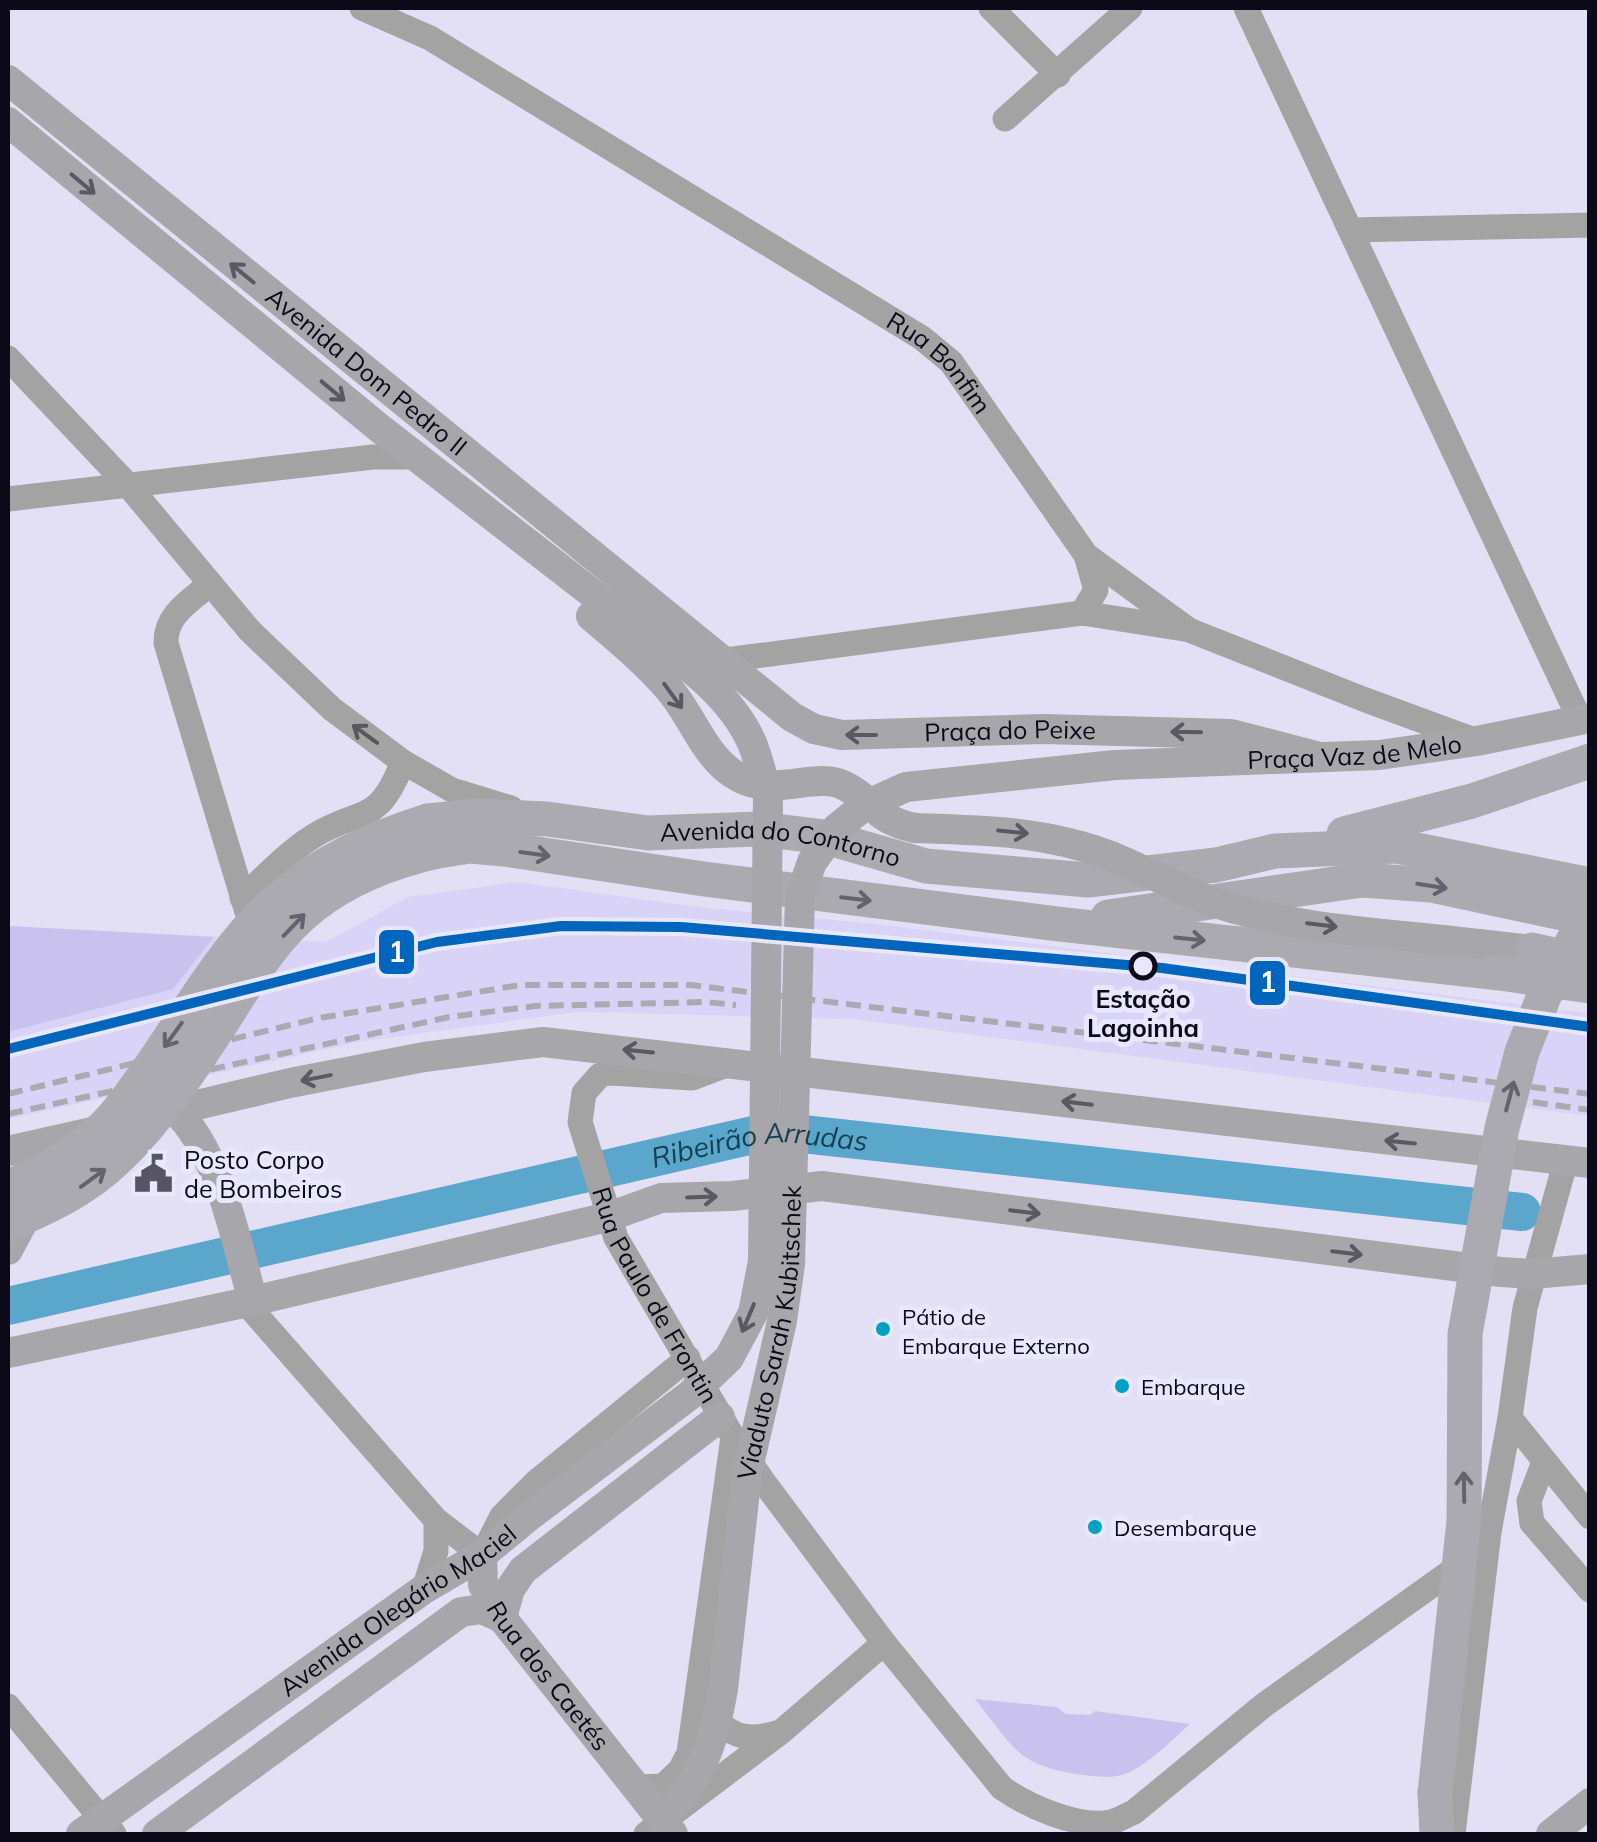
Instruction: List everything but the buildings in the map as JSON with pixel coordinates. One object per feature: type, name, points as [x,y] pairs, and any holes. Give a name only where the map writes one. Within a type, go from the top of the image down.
[{"type":"highway","points":[[1275,851],[1472,801],[1590,761]]},
{"type":"highway","name":"Avenida do Contorno","points":[[8,1224],[50,1206],[92,1181],[119,1158],[173,1095],[256,969],[311,907],[433,836],[477,816],[547,819],[648,833],[759,829],[794,832],[926,866],[1088,880],[1216,866],[1275,851],[1397,846],[1590,885]]},
{"type":"highway","name":"Avenida do Contorno","points":[[8,1188],[62,1161],[112,1118],[234,947],[274,902],[348,851],[386,834],[433,836],[470,846],[704,879],[1058,924],[1481,970],[1590,986]]},
{"type":"highway","name":"Avenida do Contorno","points":[[1058,924],[1362,880],[1431,885],[1590,919]]},
{"type":"highway","points":[[1438,1834],[1436,1793],[1464,1521],[1464,1334],[1502,1128],[1522,1052],[1544,996],[1590,909]]},
{"type":"highway","points":[[1532,950],[1590,953]]},
{"type":"highway","points":[[1532,950],[1590,962]]},
{"type":"main road","name":"Avenida Dom Pedro II","points":[[8,80],[509,490],[726,660]]},
{"type":"main road","name":"Avenida Dom Pedro II","points":[[8,122],[416,457],[628,622]]},
{"type":"main road","points":[[506,528],[574,601],[638,656],[672,692],[723,766],[756,784],[784,787],[832,782],[845,785],[894,824],[1012,831],[1046,837],[1108,855],[1222,906],[1302,922],[1532,950]]},
{"type":"main road","name":"Viaduto Sarah Kubitschek","points":[[482,1555],[690,1395],[729,1358],[753,1313],[763,1261],[768,797],[752,742],[728,705],[690,668],[628,622]]},
{"type":"main road","name":"Praça do Peixe","points":[[726,660],[792,717],[814,729],[842,735],[1042,729],[1231,734],[1316,756]]},
{"type":"main road","name":"Praça Vaz de Melo","points":[[1114,766],[1379,755],[1478,741],[1585,719]]},
{"type":"main road","name":"Viaduto Sarah Kubitschek","points":[[661,1830],[704,1764],[717,1721],[747,1473],[782,1321],[790,1264],[800,896],[812,862],[838,828],[864,806],[906,788],[1114,766]]},
{"type":"main road","points":[[765,1118],[796,1017]]},
{"type":"main road","points":[[8,1151],[290,1083],[506,1044],[543,1042],[1578,1162]]},
{"type":"main road","points":[[174,1110],[197,1138],[222,1196],[253,1293]]},
{"type":"main road","points":[[8,1250],[68,1139]]},
{"type":"main road","points":[[12,1348],[608,1217],[661,1198],[732,1196],[822,1186],[1532,1274],[1590,1269]]},
{"type":"main road","points":[[502,1618],[510,1588],[522,1570],[727,1427]]},
{"type":"main road","name":"Avenida Olegário Maciel","points":[[99,1829],[424,1590],[482,1555]]},
{"type":"main road","name":"Rua dos Caetés","points":[[482,1555],[483,1584],[502,1618],[638,1787],[661,1830]]},
{"type":"main road","name":"Avenida Olegário Maciel","points":[[157,1834],[461,1612],[482,1608],[502,1618]]},
{"type":"main road","points":[[1551,1834],[1590,1803]]},
{"type":"street","name":"Rua Bonfim","points":[[362,8],[430,38],[922,338],[951,362],[1086,555],[1189,630],[1478,741]]},
{"type":"street","points":[[991,8],[1058,74]]},
{"type":"street","points":[[1006,119],[1130,8]]},
{"type":"street","points":[[1246,8],[1585,719]]},
{"type":"street","points":[[1351,230],[1590,225]]},
{"type":"street","points":[[8,358],[127,484],[250,632],[332,710],[404,762],[452,790],[547,819]]},
{"type":"street","points":[[8,499],[373,456],[416,457]]},
{"type":"street","points":[[1082,612],[1096,590],[1086,555]]},
{"type":"street","points":[[210,584],[173,616],[166,627],[166,642],[244,905],[311,838],[380,804],[392,790],[404,762]]},
{"type":"street","points":[[726,660],[1082,612],[1189,630]]},
{"type":"street","name":"Rua Paulo de Frontin","points":[[734,1062],[692,1078],[611,1072],[600,1075],[584,1093],[580,1122],[616,1238],[727,1427],[884,1643],[1002,1788],[1026,1804],[1108,1829]]},
{"type":"street","points":[[1453,1834],[1488,1532],[1532,1274],[1578,1162]]},
{"type":"street","points":[[253,1293],[270,1332],[436,1520],[482,1555]]},
{"type":"street","name":"Avenida Olegário Maciel","points":[[482,1555],[502,1516],[536,1482],[688,1358]]},
{"type":"street","points":[[1510,1418],[1590,1517]]},
{"type":"street","points":[[638,1787],[663,1786],[680,1770],[689,1754],[727,1427]]},
{"type":"street","points":[[1544,1462],[1529,1501],[1532,1523],[1590,1590]]},
{"type":"street","points":[[424,1590],[436,1552],[436,1520]]},
{"type":"street","points":[[1108,1829],[1264,1705],[1449,1574],[1488,1532],[1532,1523]]},
{"type":"street","points":[[661,1830],[884,1643]]},
{"type":"street","points":[[8,1706],[99,1829]]},
{"type":"street","points":[[717,1721],[734,1735],[747,1738],[781,1732]]},
{"type":"shaded area","points":[[517,882],[1589,1013],[1589,1116],[852,1019],[577,1012],[359,1042],[8,1119],[8,926],[326,942],[408,897]]},
{"type":"shaded area","points":[[8,926],[214,937],[173,989],[8,1032]]},
{"type":"shaded area","points":[[975,1699],[1057,1707],[1066,1714],[1090,1715],[1095,1711],[1190,1724],[1130,1772],[1113,1777],[1090,1776],[1044,1766],[1019,1752]]},
{"type":"waterway","name":"Ribeirão Arrudas","points":[[8,1306],[753,1135],[784,1132],[1522,1212]]},
{"type":"railway","points":[[8,1094],[319,1018],[520,985],[690,985],[1590,1094]]},
{"type":"railway","points":[[8,1114],[449,1017],[535,1006],[706,1002],[736,1005]]},
{"type":"railway","points":[[1510,1099],[1590,1110]]},
{"type":"transit line","name":"1","points":[[8,1049],[437,942],[561,926],[681,927],[1162,968],[1590,1027]]},
{"type":"place","name":"Estação Lagoinha","points":[[1143,966]]},
{"type":"place","name":"Posto Corpo de Bombeiros","points":[[154,1174]]},
{"type":"place","name":"Pátio de Embarque Externo","points":[[883,1329]]},
{"type":"place","name":"Embarque","points":[[1122,1386]]},
{"type":"place","name":"Desembarque","points":[[1095,1527]]}]
